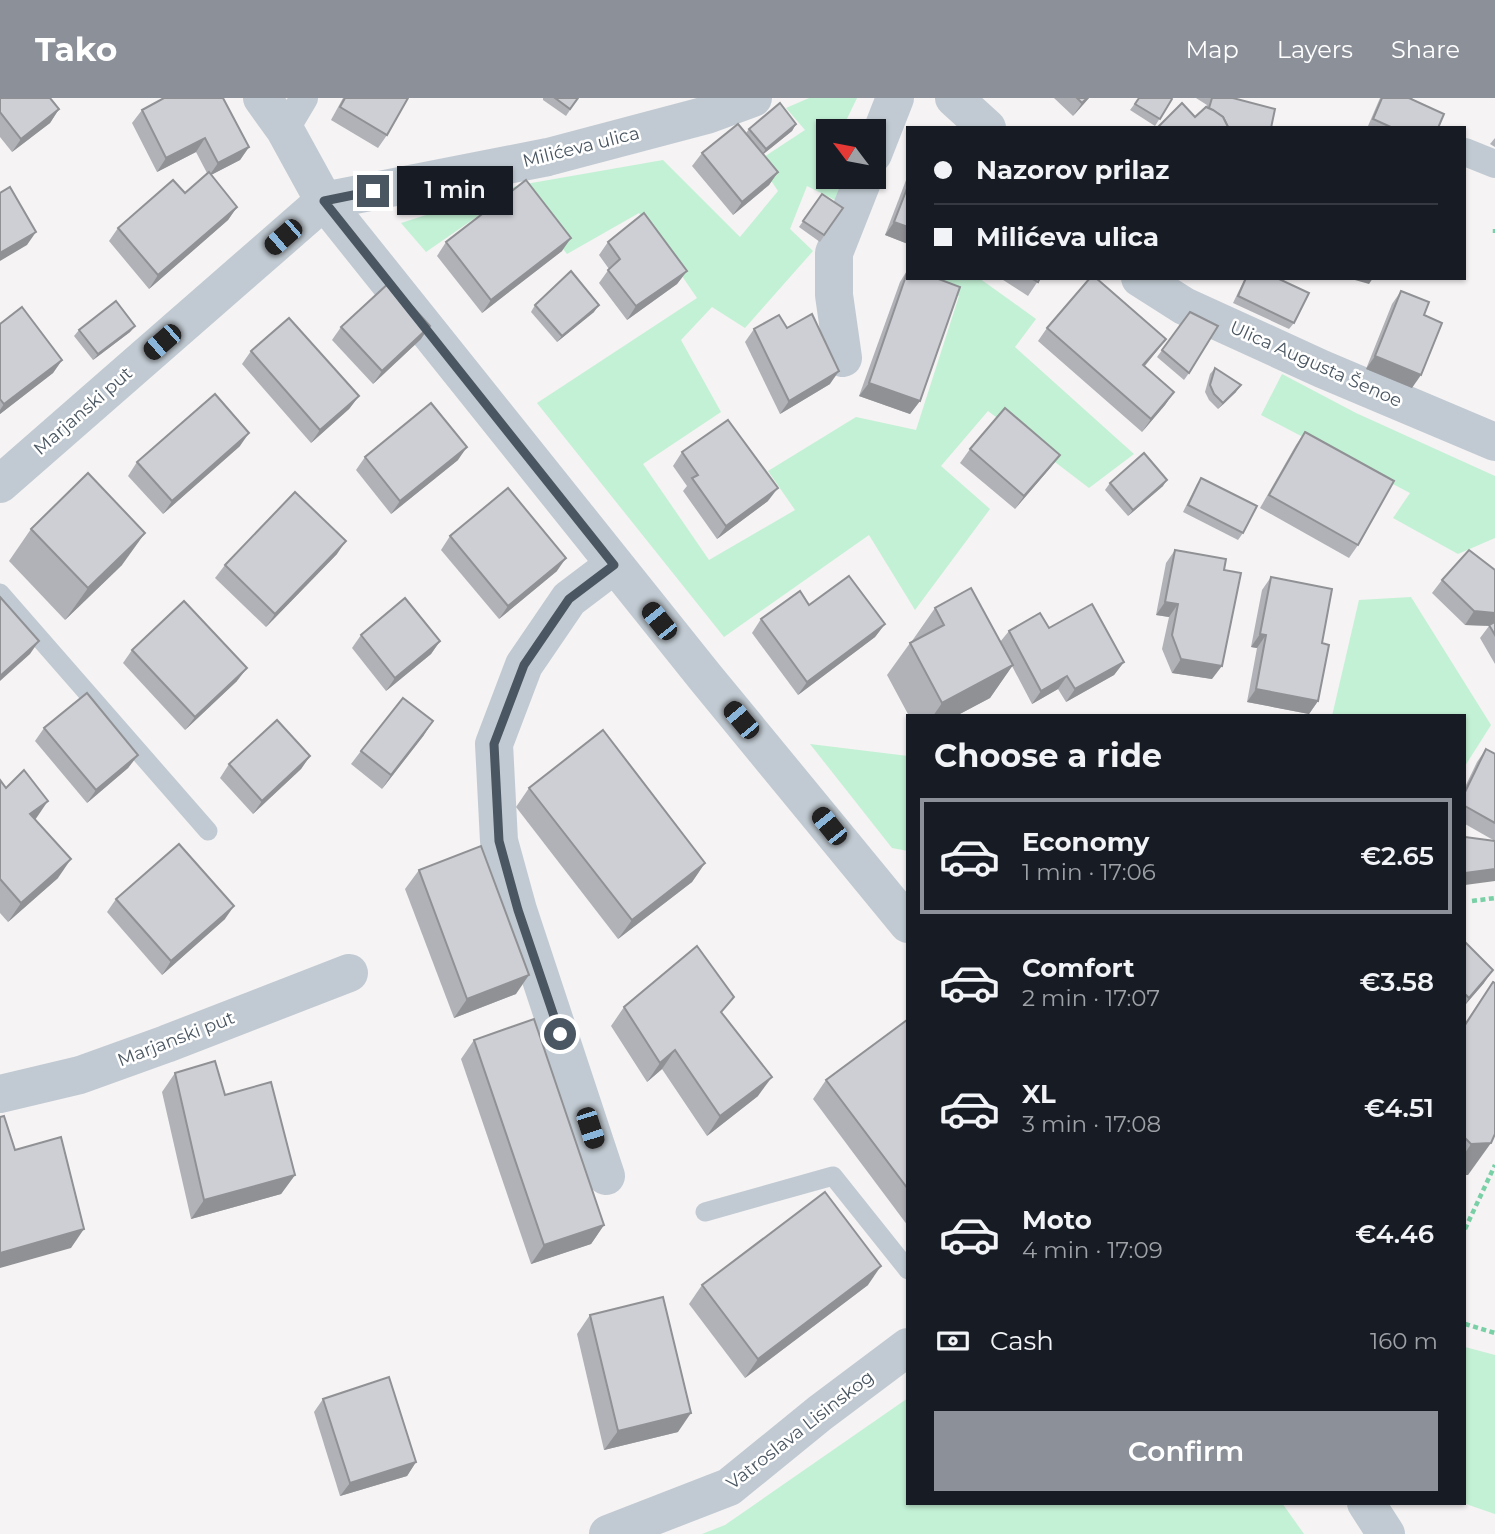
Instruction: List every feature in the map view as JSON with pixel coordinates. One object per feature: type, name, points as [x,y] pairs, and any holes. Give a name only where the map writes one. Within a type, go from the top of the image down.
[{"type":"street","points":[[262,98],[294,114],[324,201],[614,565],[906,922]]},
{"type":"street","name":"Milićeva ulica","points":[[324,201],[548,157],[706,114],[753,98]]},
{"type":"street","points":[[886,121],[895,98]]},
{"type":"street","points":[[954,98],[985,126]]},
{"type":"street","points":[[1466,152],[1495,164]]},
{"type":"street","points":[[843,358],[834,295],[834,253],[859,189]]},
{"type":"street","name":"Marjanski put","points":[[0,484],[324,201]]},
{"type":"street","name":"Ulica Augusta Šenoe","points":[[1143,280],[1184,306],[1322,369],[1495,442]]},
{"type":"street","points":[[606,1175],[518,910],[499,841],[494,744],[524,665],[569,599],[614,565]]},
{"type":"street","name":"Marjanski put","points":[[0,1094],[92,1070],[349,973]]},
{"type":"street","name":"Vatroslava Lisinskog","points":[[608,1534],[729,1487],[820,1413],[906,1348]]},
{"type":"street","points":[[1367,1505],[1385,1534]]},
{"type":"lane","points":[[0,593],[208,831]]},
{"type":"lane","points":[[705,1212],[833,1176],[906,1267]]},
{"type":"path","points":[[1472,901],[1495,898]]},
{"type":"path","points":[[1466,1227],[1495,1165]]},
{"type":"path","points":[[1466,1324],[1495,1332]]},
{"type":"green space","points":[[809,98],[857,98],[847,119],[816,119],[816,189],[849,189],[843,204],[807,186],[790,229],[813,251],[745,328],[712,307],[681,340],[721,412],[643,464],[709,560],[795,510],[768,471],[856,417],[916,430],[959,296],[926,285],[927,280],[982,280],[1036,319],[1015,347],[1134,454],[1089,488],[988,411],[941,466],[990,509],[915,610],[869,535],[724,637],[537,403],[697,298],[639,213],[567,254],[517,189],[426,252],[401,223],[520,185],[663,160],[740,237],[778,191],[758,161],[805,130],[786,108]]},
{"type":"green space","points":[[1282,374],[1356,413],[1495,476],[1495,538],[1458,554],[1393,518],[1410,493],[1261,415]]},
{"type":"green space","points":[[1411,597],[1491,725],[1466,764],[1466,714],[1332,714],[1359,600]]},
{"type":"green space","points":[[810,744],[906,756],[906,851],[892,848]]},
{"type":"green space","points":[[1466,1347],[1495,1355],[1495,1514],[1466,1504]]},
{"type":"green space","points":[[906,1399],[906,1505],[1283,1505],[1304,1534],[702,1534],[725,1525]]},
{"type":"building","points":[[0,98],[50,98],[59,109],[21,139],[0,112]]},
{"type":"building","points":[[164,98],[223,98],[249,147],[218,163],[205,138],[166,158],[142,110]]},
{"type":"building","points":[[345,98],[408,98],[387,135],[340,107]]},
{"type":"building","points":[[555,98],[578,98],[570,109]]},
{"type":"building","points":[[1139,98],[1172,99],[1160,119],[1135,104]]},
{"type":"building","points":[[1212,98],[1233,98],[1275,109],[1271,126],[1228,126],[1223,117],[1209,108]]},
{"type":"building","points":[[1382,98],[1409,98],[1444,114],[1439,126],[1389,126],[1373,119]]},
{"type":"building","points":[[780,103],[796,124],[766,149],[749,129]]},
{"type":"building","points":[[1182,103],[1195,117],[1206,107],[1213,110],[1223,117],[1228,126],[1159,126]]},
{"type":"building","points":[[738,124],[778,172],[742,202],[702,153]]},
{"type":"building","points":[[209,172],[237,207],[158,275],[118,228],[173,180],[185,193]]},
{"type":"building","points":[[526,180],[571,238],[491,300],[446,242]]},
{"type":"building","points":[[10,187],[36,232],[0,253],[0,193]]},
{"type":"building","points":[[906,191],[906,226],[894,222]]},
{"type":"building","points":[[822,194],[843,208],[824,235],[803,221]]},
{"type":"building","points":[[644,213],[687,271],[636,306],[608,270],[620,259],[608,242]]},
{"type":"building","points":[[571,271],[599,305],[562,336],[535,305]]},
{"type":"building","points":[[906,276],[906,280],[941,280],[960,287],[920,401],[869,383]]},
{"type":"building","points":[[1088,280],[1098,280],[1166,339],[1143,365],[1174,392],[1151,419],[1047,328]]},
{"type":"building","points":[[1245,280],[1281,280],[1309,293],[1294,323],[1238,296]]},
{"type":"building","points":[[390,282],[430,326],[382,371],[341,327]]},
{"type":"building","points":[[1401,291],[1429,302],[1424,315],[1442,323],[1421,375],[1375,356]]},
{"type":"building","points":[[116,301],[135,326],[98,354],[79,330]]},
{"type":"building","points":[[22,307],[62,360],[4,404],[0,399],[0,324]]},
{"type":"building","points":[[1190,312],[1218,326],[1189,373],[1162,350]]},
{"type":"building","points":[[812,314],[839,371],[789,401],[754,329],[779,315],[787,328]]},
{"type":"building","points":[[289,318],[359,396],[320,430],[251,351]]},
{"type":"building","points":[[1215,368],[1241,385],[1223,403],[1210,385]]},
{"type":"building","points":[[215,394],[249,433],[172,501],[137,462]]},
{"type":"building","points":[[431,403],[467,447],[400,501],[365,457]]},
{"type":"building","points":[[1005,408],[1060,455],[1024,496],[970,449]]},
{"type":"building","points":[[728,420],[778,488],[726,526],[692,478],[698,475],[682,452]]},
{"type":"building","points":[[1305,432],[1394,481],[1358,545],[1269,495]]},
{"type":"building","points":[[1144,453],[1167,480],[1133,510],[1110,483]]},
{"type":"building","points":[[88,473],[145,533],[88,588],[31,529]]},
{"type":"building","points":[[1201,478],[1257,506],[1243,533],[1188,505]]},
{"type":"building","points":[[508,488],[566,558],[508,606],[450,536]]},
{"type":"building","points":[[295,492],[346,541],[275,614],[225,565]]},
{"type":"building","points":[[1175,550],[1226,559],[1224,570],[1241,573],[1222,666],[1181,659],[1172,635],[1178,604],[1165,602]]},
{"type":"building","points":[[1469,550],[1495,570],[1495,613],[1474,611],[1442,580]]},
{"type":"building","points":[[849,576],[885,624],[807,682],[761,619],[800,591],[809,605]]},
{"type":"building","points":[[1271,577],[1332,589],[1322,643],[1329,645],[1318,701],[1256,689],[1266,635],[1260,634]]},
{"type":"building","points":[[971,588],[1013,665],[942,703],[910,643],[944,625],[935,608]]},
{"type":"building","points":[[0,597],[39,641],[0,676]]},
{"type":"building","points":[[405,598],[440,641],[395,678],[361,635]]},
{"type":"building","points":[[184,601],[247,668],[195,717],[132,650]]},
{"type":"building","points":[[1092,604],[1124,662],[1075,689],[1067,676],[1041,691],[1009,631],[1040,613],[1049,628]]},
{"type":"building","points":[[1495,622],[1495,635],[1489,625]]},
{"type":"building","points":[[87,693],[138,755],[96,790],[44,728]]},
{"type":"building","points":[[403,698],[433,721],[391,775],[361,751]]},
{"type":"building","points":[[277,720],[310,756],[262,801],[229,764]]},
{"type":"building","points":[[603,730],[705,863],[632,920],[529,788]]},
{"type":"building","points":[[1486,749],[1495,754],[1495,823],[1466,807],[1466,790]]},
{"type":"building","points":[[24,770],[48,801],[30,814],[71,859],[21,903],[0,879],[0,780],[6,788]]},
{"type":"building","points":[[1466,837],[1495,841],[1495,869],[1466,873]]},
{"type":"building","points":[[179,844],[234,906],[171,961],[116,899]]},
{"type":"building","points":[[481,846],[529,975],[467,999],[419,870]]},
{"type":"building","points":[[1466,943],[1493,970],[1469,998],[1466,995]]},
{"type":"building","points":[[697,946],[734,997],[721,1012],[772,1077],[720,1116],[675,1050],[660,1063],[624,1007]]},
{"type":"building","points":[[1493,982],[1495,983],[1495,1134],[1491,1143],[1471,1144],[1466,1139],[1466,1023]]},
{"type":"building","points":[[534,1019],[604,1225],[544,1245],[474,1040]]},
{"type":"building","points":[[906,1021],[906,1186],[826,1080]]},
{"type":"building","points":[[215,1061],[225,1095],[271,1082],[295,1175],[204,1200],[175,1073]]},
{"type":"building","points":[[4,1116],[15,1150],[61,1137],[84,1229],[0,1253],[0,1117]]},
{"type":"building","points":[[825,1192],[881,1266],[758,1359],[702,1285]]},
{"type":"building","points":[[663,1297],[691,1413],[618,1431],[590,1315]]},
{"type":"building","points":[[389,1377],[416,1462],[350,1483],[323,1399]]},
{"type":"route","points":[[373,191],[324,201],[614,565],[569,599],[524,665],[494,744],[499,841],[518,910],[560,1034]]}]
